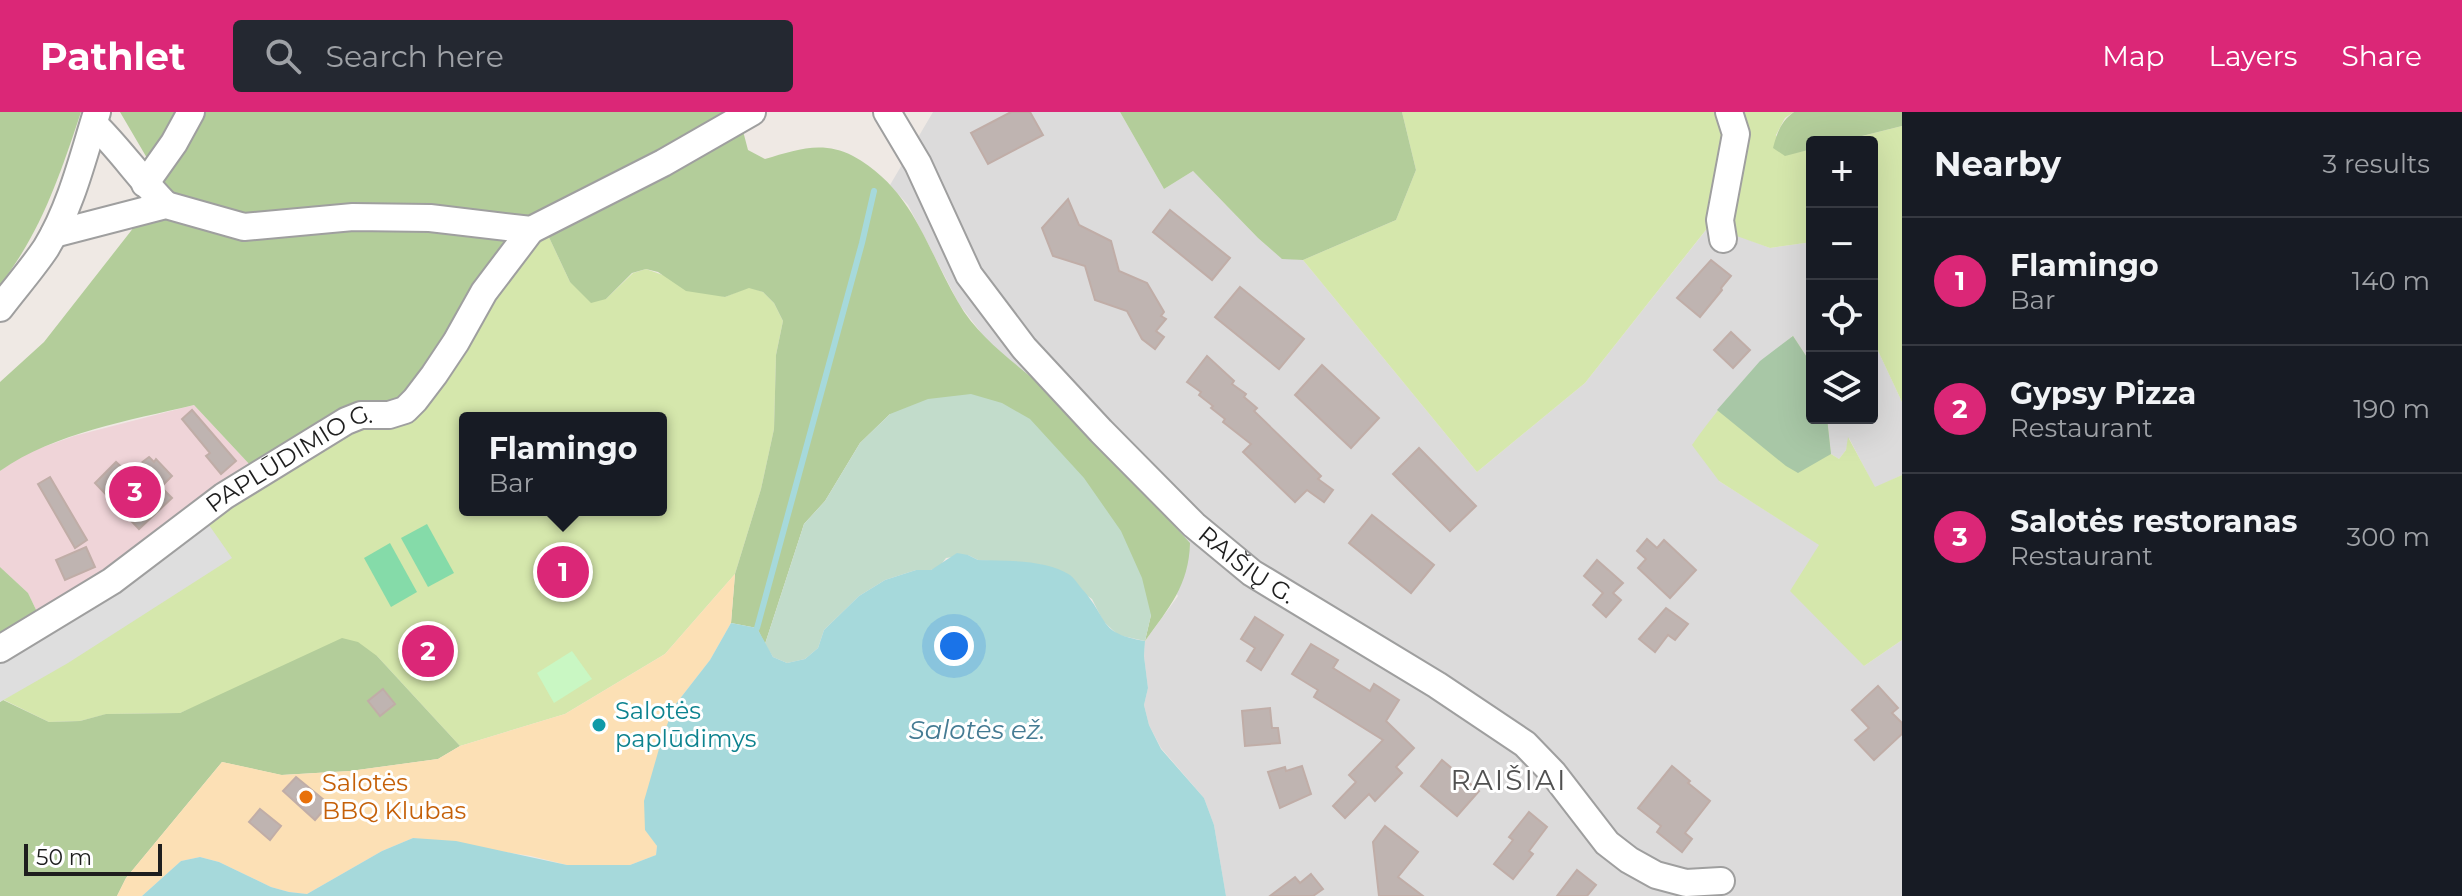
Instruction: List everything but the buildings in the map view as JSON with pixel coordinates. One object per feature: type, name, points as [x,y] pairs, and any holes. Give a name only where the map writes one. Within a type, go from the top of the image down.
[{"type":"street","points":[[145,184],[191,112]]},
{"type":"street","points":[[96,118],[145,184],[166,205],[244,227],[353,217],[430,218],[531,230],[663,163],[752,112]]},
{"type":"street","name":"RAIŠIŲ G.","points":[[887,112],[918,164],[969,275],[1024,348],[1194,525],[1252,573],[1437,685],[1525,744],[1553,773],[1607,843],[1629,860],[1656,875],[1686,883],[1721,881]]},
{"type":"street","points":[[1723,239],[1720,220],[1736,134],[1729,112]]},
{"type":"street","points":[[0,308],[54,234],[96,118]]},
{"type":"street","points":[[54,234],[166,205]]},
{"type":"street","name":"PAPLŪDIMIO G.","points":[[0,649],[112,581],[224,496],[346,421],[361,415],[389,415],[405,410],[434,375],[484,292],[531,230]]},
{"type":"shaded area","points":[[933,112],[1120,112],[1164,189],[1193,171],[1281,258],[1303,260],[1477,472],[1585,383],[1710,225],[1770,248],[1806,243],[1806,356],[1792,336],[1719,481],[1820,545],[1864,666],[1902,640],[1902,896],[1226,896],[1214,825],[1204,798],[1161,748],[1149,725],[1144,705],[1148,688],[1145,641],[1178,596],[1057,400],[989,343],[959,304],[908,205],[890,185]]},
{"type":"shaded area","points":[[1878,351],[1902,402],[1902,475],[1875,488],[1849,438],[1846,450],[1839,459],[1831,454],[1828,424],[1878,424]]},
{"type":"shaded area","points":[[194,405],[251,466],[120,567],[39,616],[28,593],[0,567],[0,471],[24,454],[74,436]]},
{"type":"shaded area","points":[[209,525],[232,558],[68,663],[0,702],[0,660],[119,586]]},
{"type":"green space","points":[[0,112],[81,112],[38,224],[0,285]]},
{"type":"green space","points":[[120,112],[738,112],[748,150],[765,159],[798,150],[831,148],[842,151],[873,169],[904,202],[958,302],[979,330],[1074,417],[1190,543],[1182,584],[1170,607],[1145,641],[1151,615],[890,414],[860,443],[825,501],[804,524],[765,644],[757,628],[731,623],[735,574],[761,489],[774,429],[776,355],[783,321],[774,303],[763,292],[749,288],[725,297],[686,291],[658,272],[646,269],[632,273],[606,299],[591,303],[570,282],[547,233],[531,223],[400,401],[251,466],[194,405],[69,437],[45,446],[0,471],[0,382],[44,342],[156,199],[154,170]]},
{"type":"green space","points":[[1120,112],[1402,112],[1416,170],[1396,220],[1303,260],[1282,259],[1193,171],[1164,189]]},
{"type":"green space","points":[[1402,112],[1794,112],[1785,118],[1776,135],[1785,155],[1806,150],[1806,243],[1770,248],[1709,226],[1585,383],[1477,472],[1303,260],[1396,220],[1416,170]]},
{"type":"green space","points":[[1794,112],[1902,112],[1902,126],[1862,136],[1806,136],[1806,151],[1785,156],[1773,148],[1786,119]]},
{"type":"green space","points":[[1902,126],[1902,402],[1878,351],[1878,136],[1862,136]]},
{"type":"green space","points":[[547,233],[570,282],[606,299],[633,273],[646,269],[725,297],[749,287],[763,292],[774,303],[783,321],[776,355],[774,429],[761,489],[735,574],[665,654],[565,714],[460,746],[377,656],[202,704],[180,713],[107,714],[80,721],[49,722],[4,700],[0,702],[120,567]]},
{"type":"green space","points":[[1793,336],[1806,356],[1806,424],[1828,424],[1831,454],[1839,459],[1846,450],[1848,437],[1875,487],[1902,475],[1902,640],[1864,666],[1790,591],[1819,545],[1719,481],[1692,445],[1738,387]]},
{"type":"green space","points":[[1793,336],[1806,356],[1806,424],[1828,424],[1831,454],[1798,473],[1717,410],[1760,361]]},
{"type":"green space","points":[[971,394],[1002,403],[1030,419],[1084,478],[1121,531],[1142,578],[1151,615],[1145,641],[1118,635],[1103,621],[1092,599],[1042,565],[978,560],[968,555],[946,558],[940,566],[931,570],[916,570],[885,580],[859,596],[824,630],[818,648],[805,659],[787,663],[773,657],[765,644],[804,524],[825,501],[860,443],[890,414],[928,399]]},
{"type":"green space","points":[[427,524],[454,573],[428,587],[401,538]]},
{"type":"green space","points":[[390,543],[417,592],[391,607],[364,558]]},
{"type":"green space","points":[[0,567],[28,593],[39,616],[0,637]]},
{"type":"green space","points":[[342,638],[358,642],[377,656],[460,746],[438,759],[350,771],[281,775],[222,762],[126,878],[117,896],[0,896],[0,702],[3,700],[49,722],[80,721],[106,714],[180,713]]},
{"type":"green space","points":[[572,651],[592,679],[554,703],[537,673]]},
{"type":"sand","name":"Salotės paplūdimys","points":[[735,574],[731,623],[710,660],[675,705],[652,838],[657,846],[656,855],[630,865],[567,865],[531,856],[413,838],[382,851],[307,894],[271,887],[219,862],[200,857],[181,861],[142,896],[117,896],[126,878],[222,762],[282,775],[350,771],[438,759],[460,746],[565,714],[665,654]]},
{"type":"water","name":"Salotės ež.","points":[[957,553],[978,560],[1025,562],[1060,570],[1074,579],[1111,629],[1145,641],[1148,688],[1144,705],[1149,725],[1161,749],[1204,798],[1214,825],[1226,896],[142,896],[181,861],[200,857],[219,862],[271,887],[307,894],[382,851],[413,838],[456,841],[567,865],[630,865],[656,855],[657,846],[645,830],[644,801],[663,735],[675,705],[710,660],[731,623],[757,628],[773,657],[787,663],[805,659],[818,648],[824,630],[859,596],[885,580],[916,570],[931,570]]},
{"type":"waterway","points":[[757,628],[874,191]]},
{"type":"place","name":"Salotės restoranas","points":[[135,492]]},
{"type":"place","name":"Flamingo","points":[[563,572]]},
{"type":"place","name":"Gypsy Pizza","points":[[428,651]]},
{"type":"place","name":"Salotės paplūdimys","points":[[599,725]]},
{"type":"place","name":"Salotės BBQ Klubas","points":[[306,797]]},
{"type":"district","name":"RAIŠIAI","points":[[1509,780]]}]
